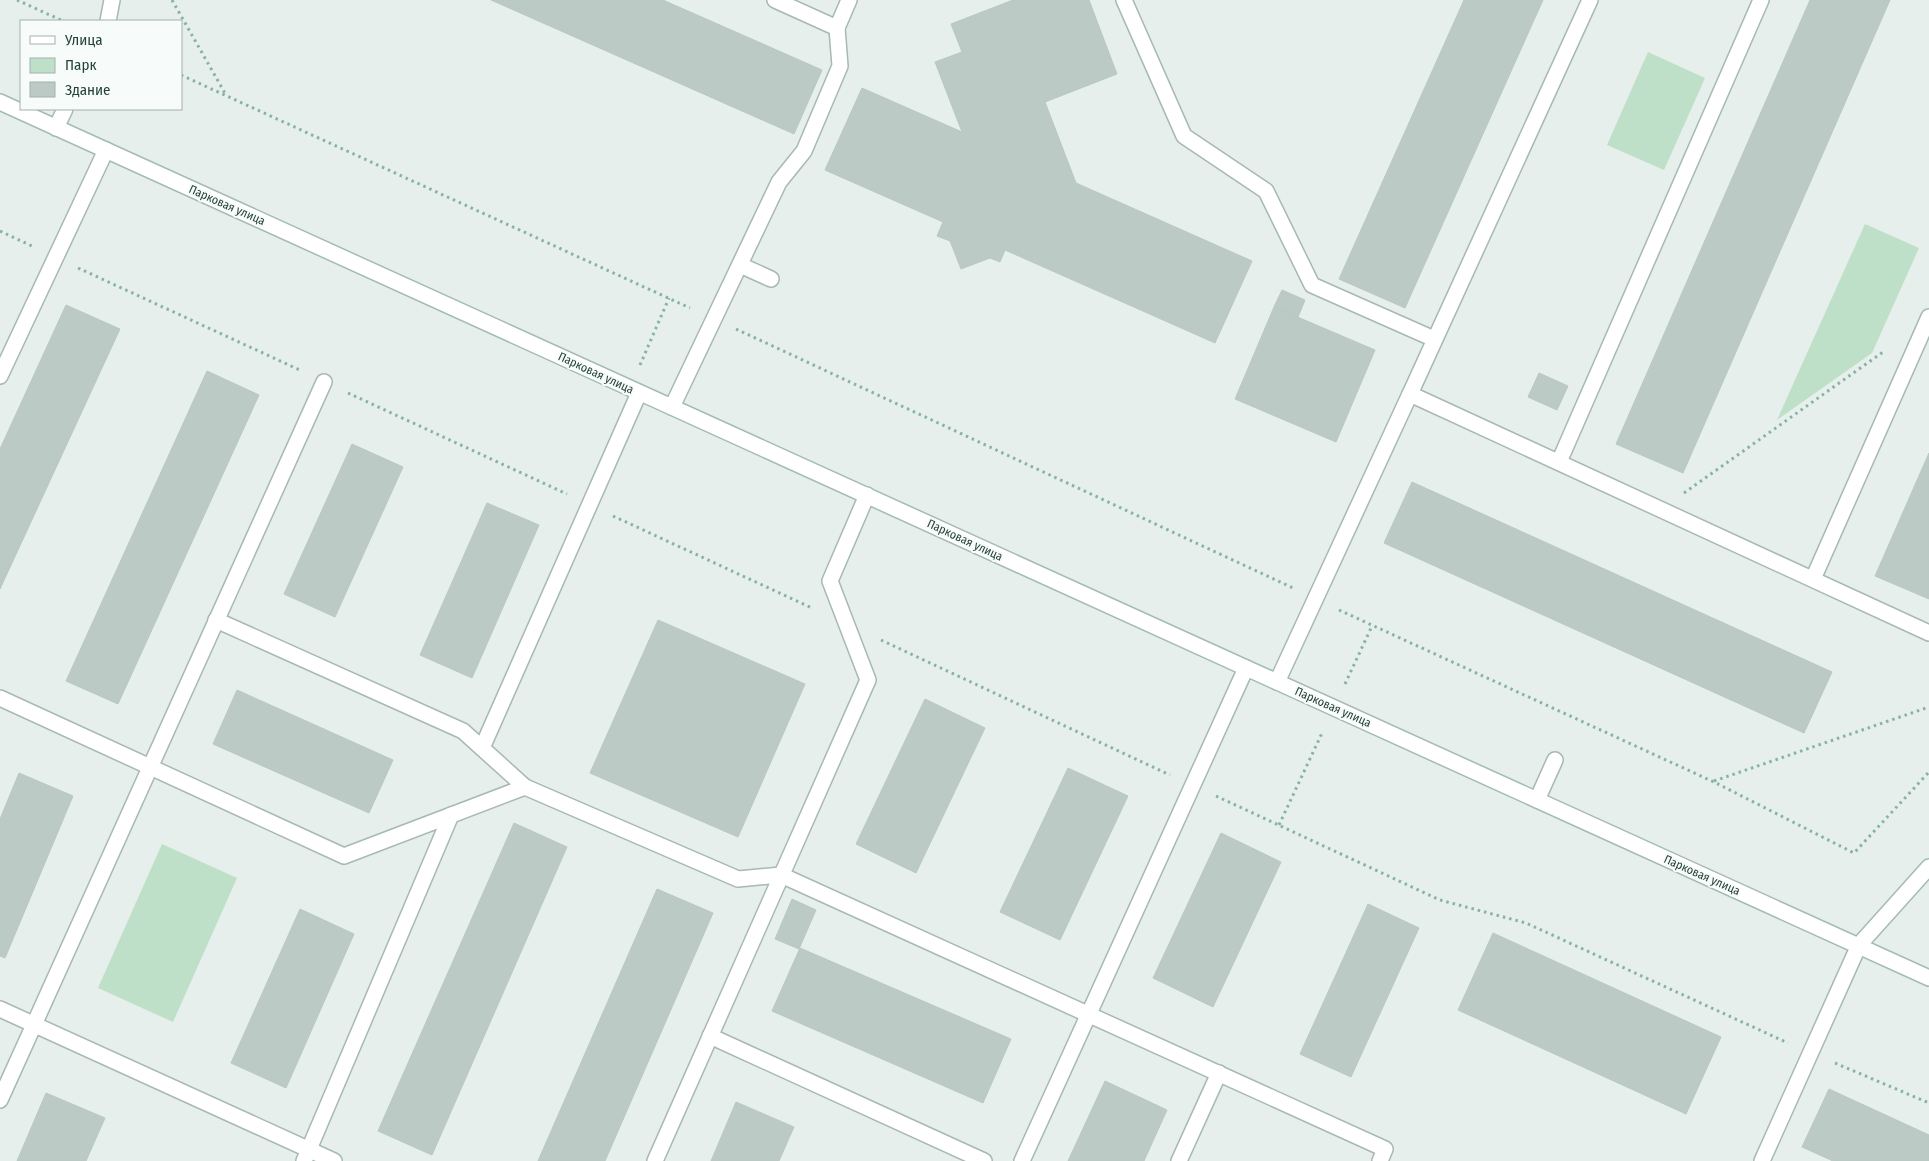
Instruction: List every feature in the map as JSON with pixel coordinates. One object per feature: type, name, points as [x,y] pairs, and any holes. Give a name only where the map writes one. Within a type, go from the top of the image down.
[{"type":"main road","points":[[108,20],[112,0]]},
{"type":"main road","points":[[774,0],[837,28]]},
{"type":"main road","points":[[672,407],[779,182],[804,151],[840,66],[837,28],[849,0]]},
{"type":"main road","points":[[1124,0],[1184,136],[1266,191],[1312,285],[1434,340]]},
{"type":"main road","points":[[1277,682],[1316,599],[1337,538],[1410,394],[1590,0]]},
{"type":"main road","points":[[1559,462],[1761,0]]},
{"type":"main road","name":"Парковая улица","points":[[0,102],[1929,978]]},
{"type":"main road","points":[[56,128],[65,110]]},
{"type":"main road","points":[[0,376],[106,150]]},
{"type":"main road","points":[[740,265],[771,279]]},
{"type":"main road","points":[[1814,579],[1929,317]]},
{"type":"main road","points":[[0,1100],[324,382]]},
{"type":"main road","points":[[482,748],[639,393]]},
{"type":"main road","points":[[1410,394],[1929,633]]},
{"type":"main road","points":[[655,1161],[868,680],[830,581],[867,495]]},
{"type":"main road","points":[[216,620],[464,731],[525,787],[738,879],[782,875],[1385,1149],[1380,1161]]},
{"type":"main road","points":[[1022,1161],[1246,668]]},
{"type":"main road","points":[[0,698],[344,856],[525,787]]},
{"type":"main road","points":[[1537,800],[1555,760]]},
{"type":"main road","points":[[306,1155],[452,815]]},
{"type":"main road","points":[[1762,1161],[1859,945],[1929,867]]},
{"type":"main road","points":[[0,1009],[306,1155],[334,1161]]},
{"type":"main road","points":[[710,1036],[984,1161]]},
{"type":"main road","points":[[1179,1161],[1219,1073]]},
{"type":"path","points":[[17,0],[61,20]]},
{"type":"path","points":[[172,0],[227,96]]},
{"type":"path","points":[[182,75],[714,319],[1714,782],[1854,853],[1929,772]]},
{"type":"path","points":[[0,231],[1440,900],[1526,923],[1758,1031],[1929,1103]]},
{"type":"path","points":[[1662,509],[1887,349]]},
{"type":"path","points":[[1714,782],[1929,707]]},
{"type":"green space","points":[[1648,52],[1705,78],[1664,170],[1607,145]]},
{"type":"green space","points":[[1865,224],[1919,248],[1872,353],[1777,420]]},
{"type":"green space","points":[[162,844],[237,878],[173,1022],[98,988]]},
{"type":"building","points":[[491,0],[663,0],[822,70],[794,134]]},
{"type":"building","points":[[1013,0],[1089,0],[1117,74],[1045,102],[1076,183],[1252,261],[1215,343],[1005,250],[1000,262],[990,258],[961,269],[950,241],[937,236],[943,222],[825,170],[862,88],[962,132],[935,62],[962,52],[951,24]]},
{"type":"building","points":[[1464,0],[1543,0],[1405,308],[1339,279]]},
{"type":"building","points":[[1810,0],[1890,0],[1683,473],[1616,444]]},
{"type":"building","points":[[1282,290],[1305,300],[1298,317],[1274,307]]},
{"type":"building","points":[[66,305],[120,329],[0,589],[0,449]]},
{"type":"building","points":[[1274,307],[1375,350],[1336,442],[1235,399]]},
{"type":"building","points":[[207,371],[259,395],[118,704],[66,681]]},
{"type":"building","points":[[1539,373],[1568,386],[1557,410],[1528,397]]},
{"type":"building","points":[[352,444],[403,467],[335,617],[284,594]]},
{"type":"building","points":[[1929,453],[1929,599],[1875,576]]},
{"type":"building","points":[[1412,482],[1832,672],[1804,733],[1384,543]]},
{"type":"building","points":[[487,503],[539,525],[472,678],[420,655]]},
{"type":"building","points":[[658,620],[805,684],[738,837],[590,773]]},
{"type":"building","points":[[237,690],[393,760],[369,813],[213,744]]},
{"type":"building","points":[[925,699],[985,728],[916,873],[856,844]]},
{"type":"building","points":[[1068,768],[1128,796],[1060,940],[1000,912]]},
{"type":"building","points":[[19,773],[73,796],[5,958],[0,956],[0,819]]},
{"type":"building","points":[[514,823],[567,847],[432,1155],[378,1131]]},
{"type":"building","points":[[1221,833],[1281,862],[1213,1007],[1153,978]]},
{"type":"building","points":[[657,889],[713,913],[605,1161],[538,1161]]},
{"type":"building","points":[[792,899],[816,910],[799,949],[775,939]]},
{"type":"building","points":[[1368,904],[1419,928],[1351,1077],[1300,1054]]},
{"type":"building","points":[[300,909],[354,934],[286,1088],[231,1063]]},
{"type":"building","points":[[1493,933],[1721,1037],[1686,1114],[1458,1010]]},
{"type":"building","points":[[800,948],[1011,1039],[983,1103],[772,1011]]},
{"type":"building","points":[[1105,1081],[1167,1110],[1144,1161],[1068,1161]]},
{"type":"building","points":[[1829,1089],[1929,1135],[1929,1161],[1833,1161],[1802,1147]]},
{"type":"building","points":[[46,1093],[105,1118],[86,1161],[17,1161]]},
{"type":"building","points":[[736,1102],[794,1127],[779,1161],[711,1161]]}]
